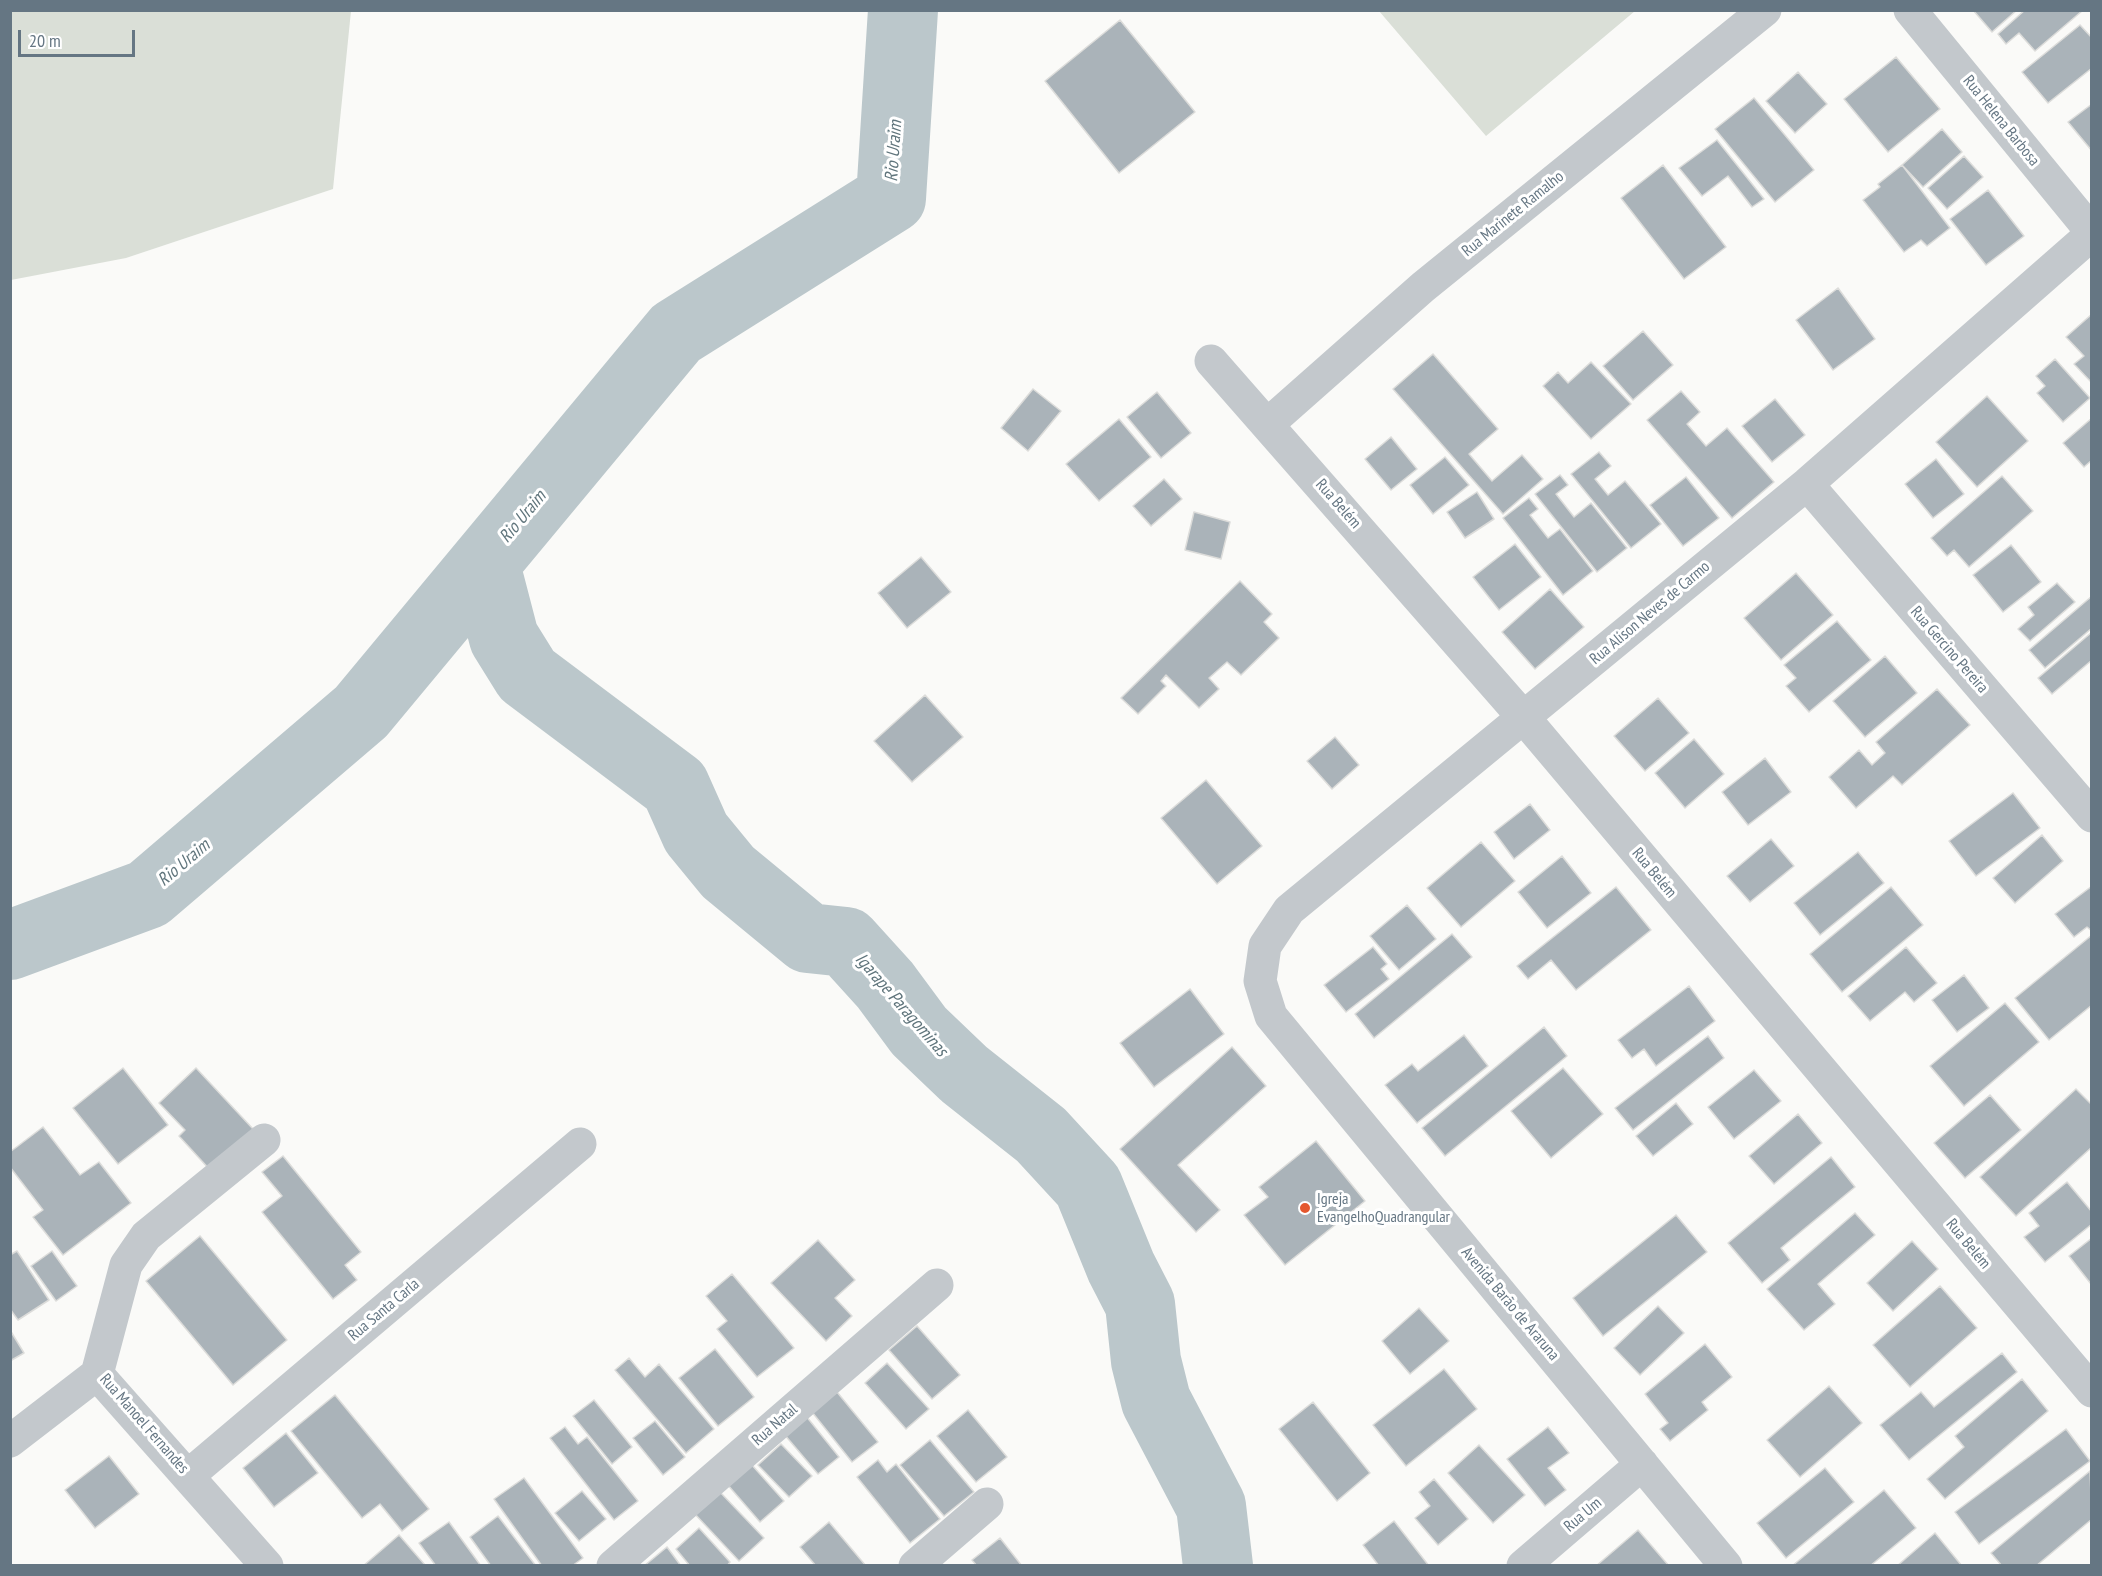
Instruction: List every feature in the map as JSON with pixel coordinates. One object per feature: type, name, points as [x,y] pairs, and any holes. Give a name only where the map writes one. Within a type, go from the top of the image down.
[{"type":"street","name":"Rua Marinete Ramalho","points":[[1268,424],[1423,287],[1766,10]]},
{"type":"street","name":"Rua Helena Barbosa","points":[[1910,10],[2091,233]]},
{"type":"street","name":"Rua Alison Neves de Carmo","points":[[1271,1016],[1260,981],[1265,946],[1289,910],[1807,484],[2091,233]]},
{"type":"street","name":"Rua Belém","points":[[1211,361],[1524,718],[2091,1391]]},
{"type":"street","name":"Rua Gercino Pereira","points":[[1807,484],[2091,816]]},
{"type":"street","name":"Avenida Barão de Araruna","points":[[1271,1016],[1726,1566]]},
{"type":"street","name":"Rua Manoel Fernandes","points":[[264,1140],[146,1236],[126,1265],[97,1374],[189,1475],[267,1566]]},
{"type":"street","name":"Rua Santa Carla","points":[[189,1475],[580,1144]]},
{"type":"street","name":"Rua Natal","points":[[613,1566],[937,1285]]},
{"type":"street","points":[[10,1441],[97,1374]]},
{"type":"street","name":"Rua Um","points":[[1523,1566],[1642,1464]]},
{"type":"street","points":[[915,1566],[987,1504]]},
{"type":"shaded area","points":[[11,10],[351,11],[333,189],[126,258],[11,280]]},
{"type":"shaded area","points":[[1379,11],[1635,11],[1486,136]]},
{"type":"building","points":[[1973,10],[2017,10],[1992,32]]},
{"type":"building","points":[[2025,10],[2082,11],[2035,51],[2019,33],[2006,44],[1998,34]]},
{"type":"building","points":[[1120,20],[1195,112],[1119,173],[1045,81]]},
{"type":"building","points":[[2080,25],[2092,38],[2092,68],[2048,103],[2022,72]]},
{"type":"building","points":[[1896,57],[1940,109],[1888,152],[1844,99]]},
{"type":"building","points":[[1798,72],[1827,104],[1795,133],[1766,101]]},
{"type":"building","points":[[1754,98],[1814,170],[1775,202],[1715,129]]},
{"type":"building","points":[[2092,104],[2092,151],[2068,122]]},
{"type":"building","points":[[1942,129],[1962,152],[1923,187],[1902,165]]},
{"type":"building","points":[[1717,140],[1764,199],[1752,207],[1728,176],[1702,196],[1679,168]]},
{"type":"building","points":[[1964,156],[1983,177],[1947,209],[1928,188]]},
{"type":"building","points":[[1663,165],[1726,247],[1684,279],[1621,198]]},
{"type":"building","points":[[1902,165],[1950,228],[1927,246],[1921,240],[1904,252],[1863,200],[1880,187],[1878,184]]},
{"type":"building","points":[[1988,190],[2024,236],[1986,265],[1950,219]]},
{"type":"building","points":[[1838,288],[1875,339],[1833,370],[1796,320]]},
{"type":"building","points":[[2092,314],[2092,383],[2074,364],[2084,356],[2066,337]]},
{"type":"building","points":[[1643,331],[1673,365],[1633,400],[1603,366]]},
{"type":"building","points":[[1433,354],[1498,429],[1469,454],[1492,481],[1522,455],[1543,479],[1503,514],[1393,389]]},
{"type":"building","points":[[2055,359],[2090,398],[2063,422],[2037,393],[2045,386],[2036,376]]},
{"type":"building","points":[[1591,362],[1631,404],[1591,439],[1543,386],[1558,372],[1568,383]]},
{"type":"building","points":[[1033,389],[1061,411],[1028,451],[1001,428]]},
{"type":"building","points":[[1681,391],[1700,412],[1687,424],[1706,446],[1727,428],[1774,482],[1732,518],[1647,420]]},
{"type":"building","points":[[1157,392],[1191,433],[1161,458],[1127,417]]},
{"type":"building","points":[[1987,396],[2028,441],[1977,487],[1936,442]]},
{"type":"building","points":[[1775,399],[1805,435],[1772,462],[1742,426]]},
{"type":"building","points":[[2092,418],[2092,460],[2084,467],[2063,443]]},
{"type":"building","points":[[1119,419],[1151,457],[1099,501],[1066,464]]},
{"type":"building","points":[[1391,437],[1417,469],[1391,490],[1365,459]]},
{"type":"building","points":[[1599,452],[1611,466],[1595,479],[1608,495],[1625,481],[1661,524],[1631,548],[1571,474]]},
{"type":"building","points":[[1445,457],[1469,485],[1433,514],[1410,485]]},
{"type":"building","points":[[1936,459],[1964,494],[1933,518],[1905,484]]},
{"type":"building","points":[[1560,475],[1568,485],[1556,494],[1574,517],[1591,503],[1627,548],[1597,572],[1535,494]]},
{"type":"building","points":[[2002,476],[2033,511],[1969,567],[1954,550],[1947,556],[1931,538]]},
{"type":"building","points":[[1686,477],[1719,518],[1683,546],[1650,505]]},
{"type":"building","points":[[1164,479],[1182,499],[1151,526],[1133,506]]},
{"type":"building","points":[[1477,492],[1494,519],[1465,538],[1447,512]]},
{"type":"building","points":[[1529,498],[1538,509],[1530,515],[1548,538],[1560,529],[1593,571],[1563,595],[1503,518]]},
{"type":"building","points":[[1194,512],[1230,522],[1221,559],[1185,550]]},
{"type":"building","points":[[1515,544],[1541,577],[1499,610],[1473,577]]},
{"type":"building","points":[[2011,545],[2041,582],[2003,612],[1973,575]]},
{"type":"building","points":[[921,557],[951,592],[907,628],[878,593]]},
{"type":"building","points":[[1796,573],[1833,615],[1781,660],[1744,618]]},
{"type":"building","points":[[1240,581],[1272,614],[1264,622],[1279,638],[1241,675],[1227,662],[1209,678],[1219,689],[1199,708],[1166,675],[1161,681],[1166,686],[1138,714],[1121,698]]},
{"type":"building","points":[[2057,583],[2075,602],[2030,641],[2018,629],[2034,615],[2028,607]]},
{"type":"building","points":[[1550,589],[1584,627],[1535,669],[1502,632]]},
{"type":"building","points":[[2092,596],[2092,628],[2045,668],[2029,650]]},
{"type":"building","points":[[1837,621],[1871,660],[1809,712],[1786,686],[1796,678],[1784,665]]},
{"type":"building","points":[[2092,632],[2092,660],[2052,694],[2038,678]]},
{"type":"building","points":[[1885,656],[1917,693],[1865,737],[1833,701]]},
{"type":"building","points":[[1937,689],[1970,725],[1902,785],[1893,776],[1856,808],[1829,777],[1859,750],[1872,765],[1885,753],[1876,742]]},
{"type":"building","points":[[925,695],[963,737],[912,782],[874,741]]},
{"type":"building","points":[[1658,698],[1689,733],[1645,771],[1614,736]]},
{"type":"building","points":[[1335,737],[1359,765],[1332,789],[1307,761]]},
{"type":"building","points":[[1694,739],[1724,774],[1685,808],[1655,773]]},
{"type":"building","points":[[1765,758],[1791,792],[1748,825],[1722,792]]},
{"type":"building","points":[[1206,780],[1262,846],[1217,884],[1161,818]]},
{"type":"building","points":[[2013,793],[2040,828],[1976,876],[1949,841]]},
{"type":"building","points":[[1530,804],[1550,830],[1514,859],[1494,832]]},
{"type":"building","points":[[2042,835],[2063,861],[2015,903],[1993,878]]},
{"type":"building","points":[[1771,839],[1794,866],[1750,902],[1727,876]]},
{"type":"building","points":[[1481,842],[1515,881],[1461,927],[1427,888]]},
{"type":"building","points":[[1858,852],[1884,883],[1820,935],[1794,903]]},
{"type":"building","points":[[1562,856],[1591,893],[1547,928],[1518,892]]},
{"type":"building","points":[[2092,886],[2092,931],[2087,927],[2074,937],[2055,914]]},
{"type":"building","points":[[1616,887],[1651,930],[1576,990],[1551,960],[1528,979],[1517,966]]},
{"type":"building","points":[[1891,887],[1923,925],[1842,992],[1810,954]]},
{"type":"building","points":[[1407,905],[1436,939],[1399,970],[1370,936]]},
{"type":"building","points":[[1452,934],[1472,957],[1374,1038],[1355,1014]]},
{"type":"building","points":[[2092,935],[2092,1005],[2049,1040],[2015,998]]},
{"type":"building","points":[[1373,947],[1387,964],[1381,969],[1389,979],[1346,1012],[1324,985]]},
{"type":"building","points":[[1906,947],[1937,983],[1914,1002],[1905,992],[1870,1021],[1848,996]]},
{"type":"building","points":[[1964,975],[1989,1008],[1957,1032],[1932,1000]]},
{"type":"building","points":[[1689,986],[1715,1021],[1656,1066],[1644,1049],[1632,1058],[1618,1040]]},
{"type":"building","points":[[1190,989],[1224,1034],[1154,1087],[1120,1043]]},
{"type":"building","points":[[2005,1003],[2039,1042],[1964,1106],[1930,1066]]},
{"type":"building","points":[[1544,1027],[1567,1056],[1445,1156],[1422,1128]]},
{"type":"building","points":[[1464,1035],[1488,1066],[1417,1123],[1385,1085],[1412,1064],[1418,1071]]},
{"type":"building","points":[[1708,1036],[1724,1058],[1633,1130],[1615,1108]]},
{"type":"building","points":[[1232,1047],[1266,1086],[1178,1165],[1220,1210],[1196,1232],[1120,1149]]},
{"type":"building","points":[[123,1068],[168,1125],[118,1164],[73,1108]]},
{"type":"building","points":[[196,1068],[254,1130],[211,1171],[179,1136],[185,1130],[159,1103]]},
{"type":"building","points":[[1563,1068],[1603,1114],[1551,1158],[1511,1111]]},
{"type":"building","points":[[1754,1070],[1781,1101],[1734,1139],[1708,1107]]},
{"type":"building","points":[[2076,1089],[2092,1105],[2092,1147],[2016,1216],[1980,1177]]},
{"type":"building","points":[[1990,1095],[2021,1130],[1965,1178],[1934,1143]]},
{"type":"building","points":[[1676,1103],[1693,1124],[1653,1156],[1636,1136]]},
{"type":"building","points":[[1798,1114],[1822,1143],[1774,1184],[1749,1156]]},
{"type":"building","points":[[43,1127],[80,1175],[99,1162],[131,1203],[63,1255],[33,1217],[43,1210],[10,1167],[10,1152]]},
{"type":"building","name":"Igreja EvangelhoQuadrangular","points":[[1316,1141],[1365,1201],[1285,1265],[1244,1215],[1268,1197],[1259,1187]]},
{"type":"building","points":[[283,1156],[361,1252],[345,1265],[357,1280],[333,1299],[262,1212],[282,1196],[262,1172]]},
{"type":"building","points":[[1831,1157],[1855,1187],[1781,1248],[1790,1260],[1762,1283],[1728,1243]]},
{"type":"building","points":[[2067,1182],[2092,1212],[2092,1224],[2045,1262],[2024,1237],[2039,1226],[2029,1213]]},
{"type":"building","points":[[1855,1213],[1875,1235],[1818,1284],[1835,1304],[1804,1330],[1767,1289]]},
{"type":"building","points":[[1676,1215],[1707,1252],[1603,1336],[1573,1298]]},
{"type":"building","points":[[200,1236],[287,1340],[233,1385],[146,1281]]},
{"type":"building","points":[[2092,1238],[2092,1284],[2091,1284],[2069,1256]]},
{"type":"building","points":[[818,1240],[855,1280],[835,1298],[852,1316],[826,1341],[771,1283]]},
{"type":"building","points":[[1912,1241],[1938,1269],[1893,1311],[1867,1283]]},
{"type":"building","points":[[17,1251],[49,1300],[18,1320],[10,1309],[10,1255]]},
{"type":"building","points":[[52,1251],[77,1286],[56,1301],[31,1266]]},
{"type":"building","points":[[732,1274],[794,1348],[757,1377],[717,1329],[727,1321],[706,1296]]},
{"type":"building","points":[[1940,1286],[1977,1328],[1910,1387],[1873,1345]]},
{"type":"building","points":[[1658,1306],[1684,1333],[1640,1375],[1614,1348]]},
{"type":"building","points":[[1419,1308],[1449,1341],[1410,1374],[1382,1341]]},
{"type":"building","points":[[917,1326],[960,1375],[932,1399],[889,1350]]},
{"type":"building","points":[[10,1330],[24,1353],[10,1361]]},
{"type":"building","points":[[1705,1344],[1732,1377],[1702,1402],[1708,1410],[1670,1441],[1660,1429],[1668,1423],[1645,1394]]},
{"type":"building","points":[[715,1349],[754,1397],[718,1426],[679,1378]]},
{"type":"building","points":[[2002,1353],[2017,1372],[1909,1460],[1880,1425],[1921,1392],[1934,1407]]},
{"type":"building","points":[[629,1358],[645,1377],[659,1364],[714,1429],[686,1453],[615,1370]]},
{"type":"building","points":[[887,1363],[929,1409],[906,1429],[865,1383]]},
{"type":"building","points":[[1444,1369],[1477,1409],[1406,1466],[1373,1425]]},
{"type":"building","points":[[2022,1379],[2048,1411],[1945,1499],[1927,1479],[1964,1447],[1955,1436]]},
{"type":"building","points":[[1829,1386],[1862,1423],[1800,1477],[1767,1440]]},
{"type":"building","points":[[837,1392],[878,1442],[852,1462],[812,1412]]},
{"type":"building","points":[[335,1395],[429,1509],[402,1531],[380,1504],[362,1518],[291,1431]]},
{"type":"building","points":[[594,1400],[632,1447],[612,1464],[573,1416]]},
{"type":"building","points":[[1313,1402],[1370,1473],[1337,1501],[1279,1429]]},
{"type":"building","points":[[968,1410],[1007,1457],[976,1482],[937,1436]]},
{"type":"building","points":[[806,1416],[839,1457],[818,1474],[784,1434]]},
{"type":"building","points":[[655,1421],[685,1457],[663,1475],[633,1438]]},
{"type":"building","points":[[565,1427],[578,1444],[587,1437],[638,1501],[614,1520],[550,1438]]},
{"type":"building","points":[[1548,1427],[1569,1453],[1548,1468],[1566,1490],[1545,1506],[1507,1459]]},
{"type":"building","points":[[2066,1429],[2090,1461],[1979,1544],[1955,1512]]},
{"type":"building","points":[[286,1433],[318,1473],[274,1507],[243,1468]]},
{"type":"building","points":[[930,1440],[974,1492],[944,1516],[900,1465]]},
{"type":"building","points":[[781,1444],[812,1476],[789,1497],[758,1465]]},
{"type":"building","points":[[1479,1445],[1525,1495],[1493,1523],[1448,1473]]},
{"type":"building","points":[[109,1456],[139,1494],[95,1528],[65,1490]]},
{"type":"building","points":[[878,1460],[887,1472],[896,1464],[940,1519],[910,1543],[857,1477]]},
{"type":"building","points":[[751,1464],[784,1501],[760,1522],[727,1484]]},
{"type":"building","points":[[1825,1468],[1854,1502],[1786,1558],[1757,1523]]},
{"type":"building","points":[[2090,1471],[2092,1519],[2036,1566],[2002,1566],[1991,1553]]},
{"type":"building","points":[[524,1478],[583,1558],[572,1566],[542,1566],[494,1499]]},
{"type":"building","points":[[1434,1479],[1468,1519],[1438,1545],[1415,1518],[1430,1506],[1419,1492]]},
{"type":"building","points":[[718,1490],[764,1538],[739,1561],[693,1512]]},
{"type":"building","points":[[1884,1490],[1916,1528],[1870,1566],[1792,1566]]},
{"type":"building","points":[[582,1491],[606,1519],[579,1541],[555,1513]]},
{"type":"building","points":[[498,1516],[536,1566],[491,1566],[470,1537]]},
{"type":"building","points":[[1394,1521],[1429,1566],[1379,1566],[1363,1545]]},
{"type":"building","points":[[449,1522],[481,1566],[436,1566],[419,1543]]},
{"type":"building","points":[[829,1522],[866,1566],[816,1566],[800,1547]]},
{"type":"building","points":[[699,1528],[730,1562],[727,1566],[690,1566],[676,1549]]},
{"type":"building","points":[[1638,1530],[1669,1566],[1596,1566]]},
{"type":"building","points":[[1935,1533],[1962,1566],[1897,1566]]},
{"type":"building","points":[[399,1535],[425,1565],[363,1566]]},
{"type":"building","points":[[1000,1538],[1022,1566],[977,1566],[972,1560]]},
{"type":"building","points":[[667,1547],[681,1566],[644,1566]]},
{"type":"waterway","name":"Rio Uraim","points":[[10,945],[148,894],[361,712],[676,333],[891,198],[903,10]]},
{"type":"waterway","name":"Igarape Paragominas","points":[[485,565],[504,638],[527,675],[675,786],[696,833],[728,872],[808,938],[846,942],[885,985],[919,1031],[964,1074],[1041,1135],[1088,1186],[1121,1267],[1140,1304],[1146,1361],[1156,1401],[1211,1506],[1218,1566]]},
{"type":"place","name":"Igreja EvangelhoQuadrangular","points":[[1305,1208]]}]
